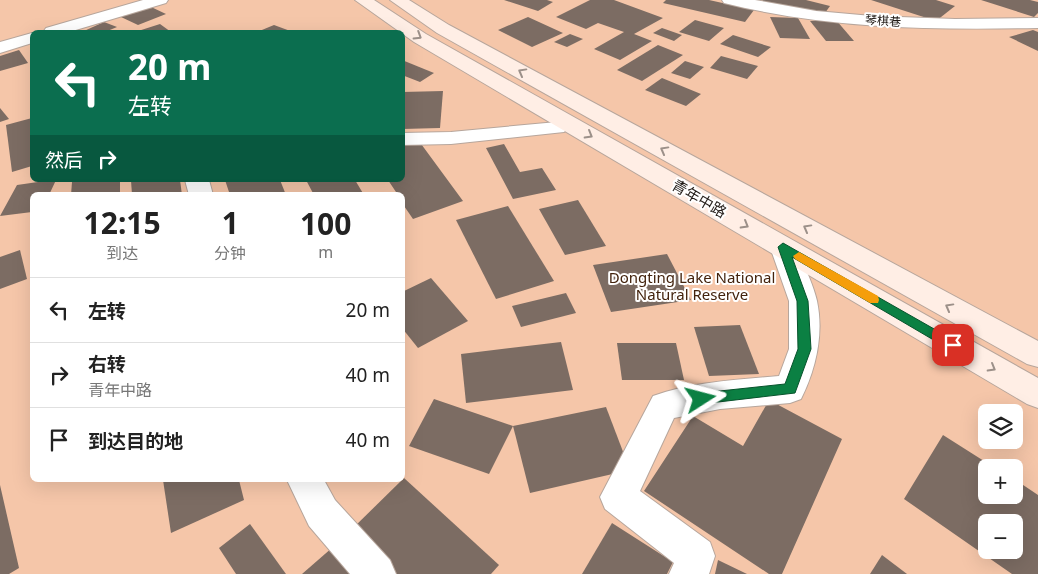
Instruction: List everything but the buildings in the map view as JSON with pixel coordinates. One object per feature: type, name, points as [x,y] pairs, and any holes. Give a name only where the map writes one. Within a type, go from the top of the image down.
[{"type":"main road","name":"青年中路","points":[[363,0],[420,38],[1038,394]]},
{"type":"main road","name":"青年中路","points":[[398,0],[444,29],[1038,355]]},
{"type":"street","points":[[59,30],[160,0]]},
{"type":"street","name":"琴棋巷","points":[[730,0],[815,16],[903,22],[1038,23]]},
{"type":"street","points":[[0,48],[30,39]]},
{"type":"street","points":[[405,139],[451,138],[557,128]]},
{"type":"street","points":[[689,574],[696,556],[618,497],[664,406],[720,395],[790,389],[804,349],[802,301],[783,247]]},
{"type":"street","points":[[306,482],[322,513],[376,574]]},
{"type":"green space","name":"Dongting Lake National Natural Reserve","points":[[0,0],[1038,0],[1038,574],[0,574]]},
{"type":"slow traffic","points":[[799,256],[874,300]]},
{"type":"route","points":[[701,399],[720,395],[790,389],[804,349],[802,301],[783,247],[953,345]]}]
